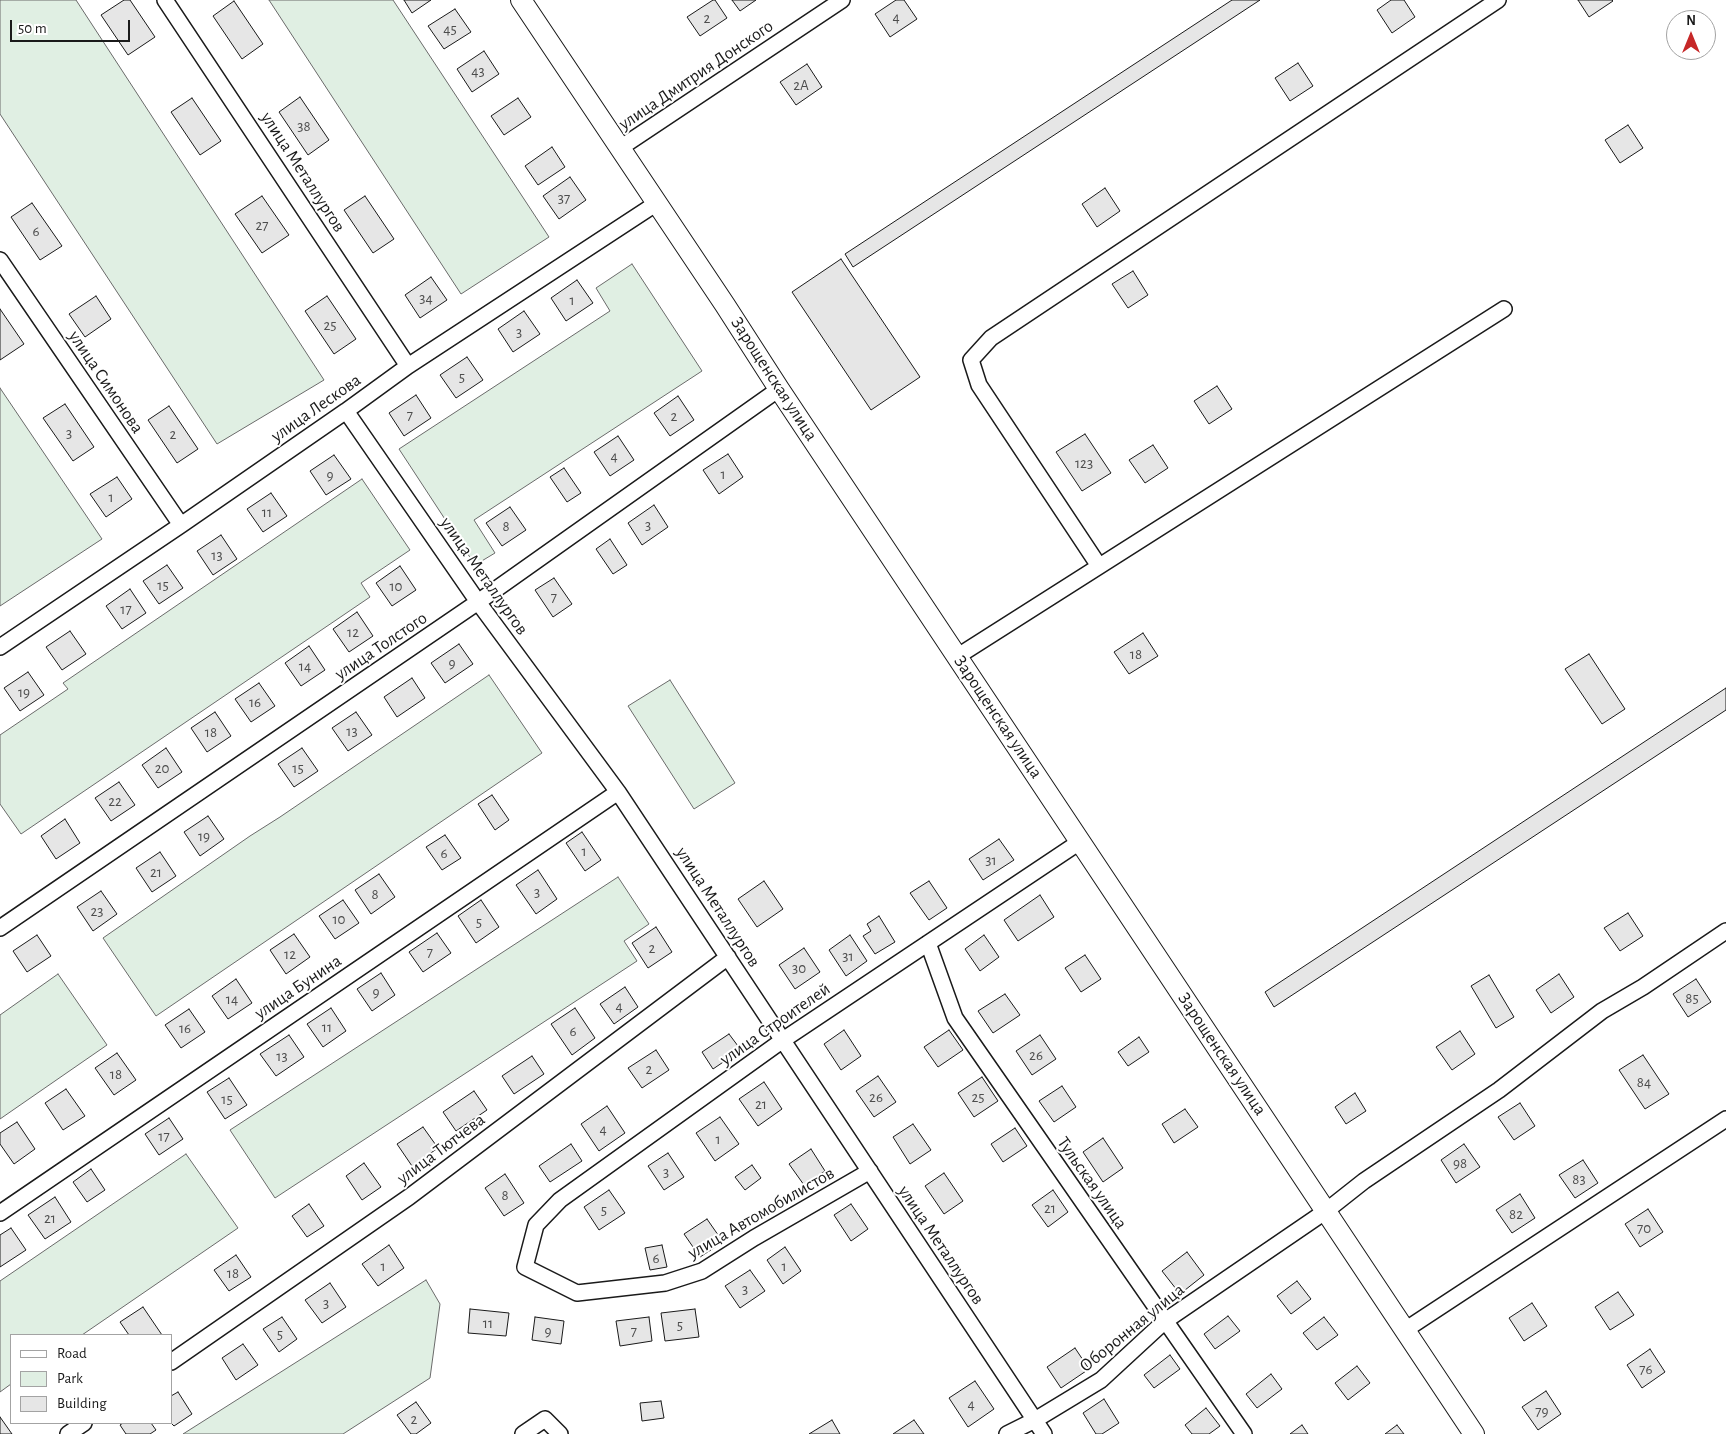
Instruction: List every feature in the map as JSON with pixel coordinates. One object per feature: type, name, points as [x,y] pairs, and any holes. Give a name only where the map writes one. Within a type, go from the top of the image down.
[{"type":"street","name":"улица Металлургов","points":[[165,0],[408,366]]},
{"type":"street","name":"Зарощенская улица","points":[[521,0],[726,304],[780,389],[1474,1434]]},
{"type":"street","name":"улица Дмитрия Донского","points":[[620,148],[842,0]]},
{"type":"street","points":[[1099,566],[979,385],[971,360],[991,338],[1498,0]]},
{"type":"street","name":"улица Лескова","points":[[0,648],[346,411],[408,366],[657,203]]},
{"type":"street","name":"улица Симонова","points":[[0,260],[181,525]]},
{"type":"street","points":[[958,656],[1504,309]]},
{"type":"street","name":"улица Толстого","points":[[0,928],[478,602],[780,389]]},
{"type":"street","name":"улица Металлургов","points":[[346,411],[478,602],[618,792],[1044,1434]]},
{"type":"street","name":"улица Бунина","points":[[0,1213],[618,792]]},
{"type":"street","name":"улица Строителей","points":[[525,1267],[536,1225],[560,1200],[783,1040],[1081,841]]},
{"type":"street","name":"Оборонная улица","points":[[1007,1434],[1035,1420],[1100,1380],[1165,1320],[1326,1211],[1364,1181],[1499,1090],[1602,1011],[1644,987],[1726,930]]},
{"type":"street","name":"Тульская улица","points":[[928,943],[955,1018],[1244,1434]]},
{"type":"street","name":"улица Тютчева","points":[[172,1361],[409,1197],[728,957]]},
{"type":"street","points":[[1405,1330],[1726,1119]]},
{"type":"street","name":"улица Автомобилистов","points":[[525,1267],[577,1294],[665,1282],[702,1271],[754,1238],[870,1171]]},
{"type":"street","points":[[523,1434],[546,1419],[560,1434]]},
{"type":"street","points":[[68,1434],[83,1424]]},
{"type":"green space","points":[[0,0],[76,0],[324,380],[217,444],[0,114]]},
{"type":"green space","points":[[269,0],[393,0],[549,237],[461,294]]},
{"type":"green space","points":[[632,264],[702,371],[474,520],[495,553],[475,565],[399,449],[610,311],[596,288]]},
{"type":"green space","points":[[0,388],[102,539],[0,606]]},
{"type":"green space","points":[[362,479],[410,550],[361,583],[370,597],[21,834],[0,804],[0,735],[68,689],[63,683]]},
{"type":"green space","points":[[489,675],[542,753],[156,1016],[103,938],[250,836]]},
{"type":"green space","points":[[670,680],[735,783],[694,809],[628,706]]},
{"type":"green space","points":[[618,877],[649,924],[624,941],[637,961],[275,1198],[230,1130]]},
{"type":"green space","points":[[58,974],[107,1045],[0,1119],[0,1015]]},
{"type":"green space","points":[[186,1154],[238,1228],[83,1334],[10,1334],[10,1385],[0,1392],[0,1281]]},
{"type":"green space","points":[[426,1280],[440,1304],[430,1378],[343,1434],[183,1434]]},
{"type":"building","points":[[124,0],[130,0],[155,37],[128,55],[101,15]]},
{"type":"building","points":[[404,0],[431,0],[412,13]]},
{"type":"building","points":[[715,0],[727,18],[700,36],[687,17]]},
{"type":"building","points":[[732,0],[756,0],[740,11]]},
{"type":"building","points":[[896,0],[904,0],[917,19],[890,37],[875,14]]},
{"type":"building","points":[[1232,0],[1260,0],[853,267],[845,254]]},
{"type":"building","points":[[1391,0],[1404,0],[1415,17],[1392,33],[1377,10]]},
{"type":"building","points":[[1578,0],[1612,0],[1613,1],[1589,17]]},
{"type":"building","points":[[234,1],[263,44],[242,59],[213,16]]},
{"type":"building","points":[[455,9],[471,32],[444,49],[428,26]]},
{"type":"building","points":[[484,51],[499,74],[472,92],[457,69]]},
{"type":"building","points":[[1298,63],[1313,86],[1290,101],[1275,78]]},
{"type":"building","points":[[807,64],[822,87],[796,105],[780,82]]},
{"type":"building","points":[[300,97],[329,140],[308,155],[279,112]]},
{"type":"building","points":[[192,98],[221,141],[200,155],[171,112]]},
{"type":"building","points":[[518,98],[531,117],[504,135],[491,116]]},
{"type":"building","points":[[1628,125],[1643,148],[1620,163],[1605,140]]},
{"type":"building","points":[[552,147],[565,167],[538,185],[525,166]]},
{"type":"building","points":[[570,177],[586,200],[559,219],[543,196]]},
{"type":"building","points":[[1105,188],[1120,211],[1097,227],[1082,204]]},
{"type":"building","points":[[262,196],[289,235],[262,253],[235,214]]},
{"type":"building","points":[[365,196],[394,239],[373,253],[344,210]]},
{"type":"building","points":[[32,203],[62,246],[40,260],[11,217]]},
{"type":"building","points":[[841,259],[920,377],[871,410],[792,292]]},
{"type":"building","points":[[1133,271],[1148,295],[1128,308],[1112,284]]},
{"type":"building","points":[[431,277],[447,300],[420,318],[405,295]]},
{"type":"building","points":[[577,280],[593,303],[566,321],[551,298]]},
{"type":"building","points":[[96,296],[111,319],[85,337],[69,314]]},
{"type":"building","points":[[327,296],[356,339],[334,354],[305,311]]},
{"type":"building","points":[[0,309],[24,344],[0,360]]},
{"type":"building","points":[[524,311],[540,334],[513,352],[498,329]]},
{"type":"building","points":[[467,357],[483,380],[456,398],[440,375]]},
{"type":"building","points":[[1217,386],[1232,409],[1209,424],[1194,401]]},
{"type":"building","points":[[416,395],[431,418],[404,436],[389,413]]},
{"type":"building","points":[[678,396],[694,420],[670,436],[654,413]]},
{"type":"building","points":[[65,404],[94,447],[73,461],[43,418]]},
{"type":"building","points":[[169,406],[198,449],[177,463],[148,420]]},
{"type":"building","points":[[1085,434],[1111,473],[1082,491],[1056,452]]},
{"type":"building","points":[[618,436],[634,460],[610,476],[594,452]]},
{"type":"building","points":[[1153,445],[1168,468],[1145,483],[1129,460]]},
{"type":"building","points":[[728,454],[743,477],[719,494],[703,470]]},
{"type":"building","points":[[334,455],[351,479],[326,495],[310,471]]},
{"type":"building","points":[[564,468],[581,493],[567,502],[550,477]]},
{"type":"building","points":[[117,477],[132,499],[106,517],[90,494]]},
{"type":"building","points":[[271,493],[287,516],[263,532],[247,509]]},
{"type":"building","points":[[654,505],[668,527],[642,545],[628,523]]},
{"type":"building","points":[[510,507],[526,530],[502,546],[486,523]]},
{"type":"building","points":[[221,535],[237,559],[213,575],[197,551]]},
{"type":"building","points":[[610,539],[627,565],[613,574],[596,549]]},
{"type":"building","points":[[167,565],[183,588],[159,604],[143,581]]},
{"type":"building","points":[[400,566],[416,590],[392,606],[376,583]]},
{"type":"building","points":[[554,578],[572,604],[553,617],[535,590]]},
{"type":"building","points":[[130,589],[146,613],[122,629],[106,606]]},
{"type":"building","points":[[357,612],[373,636],[349,652],[333,629]]},
{"type":"building","points":[[70,631],[86,654],[62,670],[46,647]]},
{"type":"building","points":[[1143,633],[1158,656],[1129,674],[1114,652]]},
{"type":"building","points":[[459,644],[473,664],[445,683],[431,663]]},
{"type":"building","points":[[309,646],[325,670],[301,686],[285,663]]},
{"type":"building","points":[[1589,654],[1625,709],[1602,724],[1565,669]]},
{"type":"building","points":[[28,672],[44,695],[20,711],[4,688]]},
{"type":"building","points":[[412,678],[425,698],[397,717],[384,697]]},
{"type":"building","points":[[259,683],[275,706],[251,722],[235,699]]},
{"type":"building","points":[[1726,688],[1726,710],[1274,1007],[1265,992]]},
{"type":"building","points":[[215,712],[231,736],[207,752],[191,728]]},
{"type":"building","points":[[356,712],[372,735],[348,751],[332,728]]},
{"type":"building","points":[[166,748],[182,772],[158,788],[142,765]]},
{"type":"building","points":[[302,748],[318,771],[294,787],[278,764]]},
{"type":"building","points":[[119,782],[135,805],[111,821],[95,798]]},
{"type":"building","points":[[492,795],[509,820],[495,830],[478,804]]},
{"type":"building","points":[[208,816],[224,839],[200,856],[184,832]]},
{"type":"building","points":[[65,819],[80,843],[56,859],[41,836]]},
{"type":"building","points":[[582,832],[601,860],[585,871],[566,843]]},
{"type":"building","points":[[445,835],[461,858],[442,870],[426,847]]},
{"type":"building","points":[[999,839],[1014,860],[983,880],[969,859]]},
{"type":"building","points":[[160,852],[176,876],[152,892],[136,868]]},
{"type":"building","points":[[538,870],[557,899],[536,914],[516,885]]},
{"type":"building","points":[[379,874],[395,897],[371,914],[355,890]]},
{"type":"building","points":[[764,881],[783,909],[757,927],[738,899]]},
{"type":"building","points":[[929,881],[947,908],[929,920],[910,893]]},
{"type":"building","points":[[101,891],[117,914],[93,931],[77,907]]},
{"type":"building","points":[[1040,895],[1054,917],[1018,941],[1004,920]]},
{"type":"building","points":[[343,900],[359,923],[335,939],[319,916]]},
{"type":"building","points":[[481,900],[499,927],[476,943],[458,916]]},
{"type":"building","points":[[1628,913],[1643,936],[1620,951],[1604,928]]},
{"type":"building","points":[[879,916],[895,942],[875,954],[863,936],[871,931],[867,924]]},
{"type":"building","points":[[656,927],[672,952],[648,968],[632,943]]},
{"type":"building","points":[[437,933],[451,953],[423,972],[409,952]]},
{"type":"building","points":[[294,934],[310,957],[286,974],[270,950]]},
{"type":"building","points":[[37,935],[51,956],[27,972],[13,951]]},
{"type":"building","points":[[850,935],[867,961],[846,976],[829,950]]},
{"type":"building","points":[[984,935],[999,957],[980,971],[965,949]]},
{"type":"building","points":[[804,948],[820,972],[795,989],[779,965]]},
{"type":"building","points":[[1085,955],[1101,979],[1081,992],[1065,968]]},
{"type":"building","points":[[381,973],[395,995],[372,1011],[357,989]]},
{"type":"building","points":[[1559,974],[1574,997],[1551,1013],[1536,990]]},
{"type":"building","points":[[1489,975],[1514,1017],[1496,1028],[1471,986]]},
{"type":"building","points":[[236,979],[252,1003],[228,1019],[212,996]]},
{"type":"building","points":[[1696,979],[1711,1002],[1688,1017],[1673,994]]},
{"type":"building","points":[[625,987],[638,1007],[614,1024],[600,1004]]},
{"type":"building","points":[[1005,994],[1020,1015],[993,1033],[978,1011]]},
{"type":"building","points":[[331,1008],[346,1031],[323,1047],[307,1024]]},
{"type":"building","points":[[575,1008],[595,1038],[572,1055],[551,1024]]},
{"type":"building","points":[[189,1009],[205,1032],[181,1048],[165,1025]]},
{"type":"building","points":[[844,1030],[861,1056],[841,1070],[824,1044]]},
{"type":"building","points":[[949,1030],[963,1050],[938,1067],[924,1047]]},
{"type":"building","points":[[1460,1031],[1475,1054],[1452,1070],[1436,1047]]},
{"type":"building","points":[[729,1034],[741,1050],[713,1069],[702,1052]]},
{"type":"building","points":[[289,1035],[304,1057],[276,1076],[260,1054]]},
{"type":"building","points":[[1040,1035],[1056,1059],[1032,1075],[1016,1051]]},
{"type":"building","points":[[1139,1037],[1149,1052],[1128,1066],[1118,1052]]},
{"type":"building","points":[[656,1050],[669,1070],[642,1088],[628,1068]]},
{"type":"building","points":[[117,1053],[136,1080],[114,1095],[95,1068]]},
{"type":"building","points":[[1643,1055],[1669,1094],[1645,1109],[1619,1070]]},
{"type":"building","points":[[532,1056],[544,1074],[514,1094],[502,1076]]},
{"type":"building","points":[[878,1076],[896,1102],[874,1117],[856,1091]]},
{"type":"building","points":[[982,1077],[998,1101],[974,1117],[958,1093]]},
{"type":"building","points":[[229,1078],[247,1105],[225,1119],[207,1092]]},
{"type":"building","points":[[764,1082],[782,1109],[758,1126],[739,1099]]},
{"type":"building","points":[[1062,1086],[1076,1107],[1054,1122],[1039,1101]]},
{"type":"building","points":[[66,1089],[85,1116],[63,1130],[45,1103]]},
{"type":"building","points":[[474,1091],[487,1110],[456,1131],[443,1112]]},
{"type":"building","points":[[1355,1093],[1366,1111],[1346,1124],[1335,1107]]},
{"type":"building","points":[[1520,1103],[1535,1126],[1514,1140],[1498,1117]]},
{"type":"building","points":[[607,1106],[625,1133],[599,1151],[581,1124]]},
{"type":"building","points":[[1185,1109],[1198,1127],[1174,1143],[1162,1124]]},
{"type":"building","points":[[720,1117],[739,1144],[715,1161],[696,1133]]},
{"type":"building","points":[[169,1118],[183,1139],[159,1155],[145,1134]]},
{"type":"building","points":[[17,1122],[35,1149],[14,1164],[0,1144],[0,1133]]},
{"type":"building","points":[[913,1124],[931,1150],[910,1164],[893,1137]]},
{"type":"building","points":[[423,1127],[438,1148],[412,1166],[397,1144]]},
{"type":"building","points":[[1015,1128],[1027,1146],[1003,1162],[991,1144]]},
{"type":"building","points":[[1103,1138],[1123,1168],[1103,1182],[1083,1152]]},
{"type":"building","points":[[571,1144],[582,1161],[550,1182],[539,1166]]},
{"type":"building","points":[[1464,1144],[1480,1167],[1456,1183],[1441,1160]]},
{"type":"building","points":[[811,1149],[825,1171],[804,1185],[789,1164]]},
{"type":"building","points":[[668,1153],[684,1177],[664,1190],[648,1166]]},
{"type":"building","points":[[1583,1160],[1598,1183],[1575,1198],[1559,1175]]},
{"type":"building","points":[[364,1163],[381,1187],[362,1200],[346,1176]]},
{"type":"building","points":[[752,1165],[761,1178],[745,1190],[735,1177]]},
{"type":"building","points":[[91,1169],[105,1190],[87,1202],[73,1182]]},
{"type":"building","points":[[944,1173],[963,1201],[944,1214],[925,1186]]},
{"type":"building","points":[[505,1174],[524,1203],[504,1216],[485,1188]]},
{"type":"building","points":[[609,1190],[625,1213],[599,1230],[584,1207]]},
{"type":"building","points":[[1053,1190],[1068,1212],[1048,1227],[1032,1205]]},
{"type":"building","points":[[1520,1194],[1535,1218],[1512,1233],[1496,1210]]},
{"type":"building","points":[[55,1197],[71,1222],[45,1239],[28,1215]]},
{"type":"building","points":[[309,1204],[324,1226],[307,1237],[292,1216]]},
{"type":"building","points":[[851,1204],[868,1229],[851,1241],[834,1215]]},
{"type":"building","points":[[1648,1209],[1663,1232],[1640,1247],[1625,1224]]},
{"type":"building","points":[[707,1219],[723,1242],[700,1257],[684,1234]]},
{"type":"building","points":[[11,1228],[26,1250],[0,1267],[0,1235]]},
{"type":"building","points":[[389,1245],[404,1268],[378,1286],[362,1264]]},
{"type":"building","points":[[662,1245],[667,1267],[650,1270],[645,1248]]},
{"type":"building","points":[[785,1247],[801,1271],[783,1284],[767,1260]]},
{"type":"building","points":[[1187,1252],[1204,1275],[1180,1294],[1162,1271]]},
{"type":"building","points":[[236,1255],[251,1277],[229,1291],[214,1270]]},
{"type":"building","points":[[750,1270],[765,1291],[740,1308],[725,1286]]},
{"type":"building","points":[[1297,1281],[1311,1299],[1291,1314],[1277,1296]]},
{"type":"building","points":[[330,1283],[346,1307],[322,1323],[305,1300]]},
{"type":"building","points":[[1618,1292],[1634,1315],[1610,1330],[1595,1307]]},
{"type":"building","points":[[1532,1303],[1547,1326],[1524,1341],[1509,1318]]},
{"type":"building","points":[[143,1307],[161,1334],[128,1334],[120,1322]]},
{"type":"building","points":[[470,1309],[509,1313],[506,1336],[468,1333]]},
{"type":"building","points":[[695,1309],[699,1337],[665,1341],[661,1313]]},
{"type":"building","points":[[1228,1316],[1240,1331],[1215,1349],[1204,1334]]},
{"type":"building","points":[[282,1317],[297,1339],[279,1352],[263,1329]]},
{"type":"building","points":[[535,1317],[564,1321],[561,1344],[532,1340]]},
{"type":"building","points":[[649,1317],[652,1341],[620,1346],[616,1321]]},
{"type":"building","points":[[1324,1317],[1338,1335],[1317,1350],[1303,1333]]},
{"type":"building","points":[[243,1344],[258,1365],[236,1380],[222,1358]]},
{"type":"building","points":[[1075,1348],[1089,1369],[1061,1388],[1047,1367]]},
{"type":"building","points":[[1650,1349],[1665,1372],[1642,1388],[1627,1365]]},
{"type":"building","points":[[1170,1355],[1180,1369],[1154,1388],[1144,1375]]},
{"type":"building","points":[[1357,1366],[1370,1383],[1348,1400],[1335,1383]]},
{"type":"building","points":[[1271,1374],[1282,1389],[1257,1408],[1246,1394]]},
{"type":"building","points":[[975,1381],[994,1409],[968,1427],[949,1398]]},
{"type":"building","points":[[1546,1391],[1561,1414],[1538,1430],[1522,1407]]},
{"type":"building","points":[[178,1392],[192,1414],[174,1426],[172,1424],[172,1395]]},
{"type":"building","points":[[1104,1399],[1119,1423],[1102,1434],[1096,1434],[1083,1413]]},
{"type":"building","points":[[661,1401],[664,1418],[642,1421],[640,1403]]},
{"type":"building","points":[[416,1402],[431,1423],[416,1434],[411,1434],[397,1415]]},
{"type":"building","points":[[1206,1408],[1220,1426],[1209,1434],[1192,1434],[1185,1425]]},
{"type":"building","points":[[0,1417],[12,1434],[0,1434]]},
{"type":"building","points":[[832,1420],[840,1434],[809,1434]]},
{"type":"building","points":[[914,1420],[924,1434],[893,1434]]},
{"type":"building","points":[[152,1424],[156,1430],[150,1434],[126,1434],[120,1425]]},
{"type":"building","points":[[1302,1425],[1308,1434],[1290,1434]]},
{"type":"building","points":[[1397,1425],[1404,1434],[1385,1434]]}]
